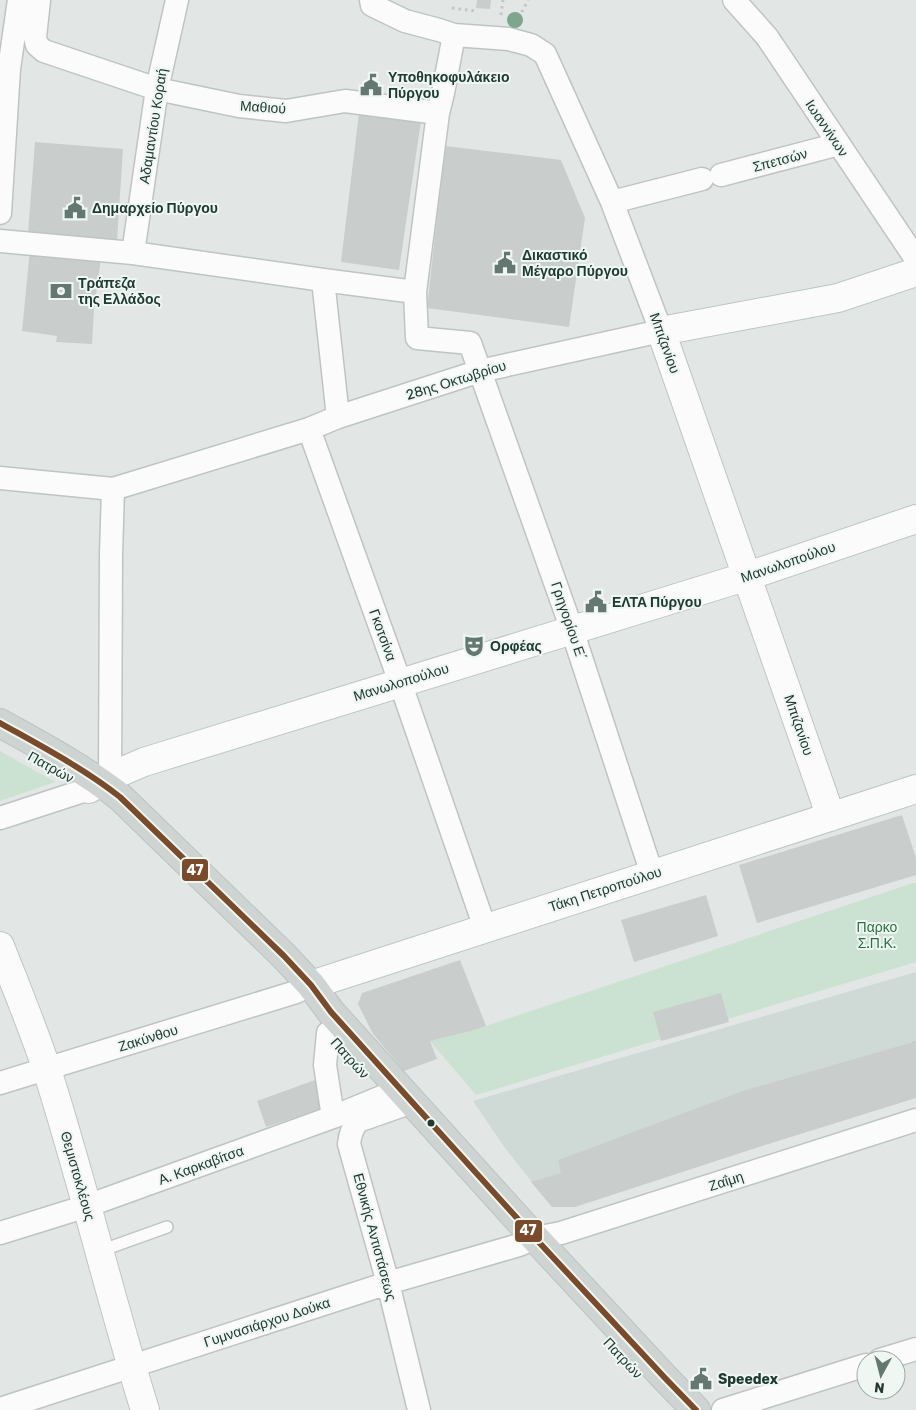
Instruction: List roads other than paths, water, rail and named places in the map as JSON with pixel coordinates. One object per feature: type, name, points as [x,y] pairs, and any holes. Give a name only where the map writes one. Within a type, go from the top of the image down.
[{"type":"main road","name":"28ης Οκτωβρίου","points":[[661,331],[838,298],[916,272]]},
{"type":"main road","name":"Μπιζανίου","points":[[661,331],[748,576],[830,816]]},
{"type":"main road","name":"Μανωλοπούλου","points":[[100,783],[144,762],[748,576],[916,519]]},
{"type":"main road","name":"Πατρών","points":[[0,723],[80,768],[120,797],[284,956],[328,1033],[397,1099],[527,1242],[652,1388],[674,1410]]},
{"type":"main road","name":"Πατρών","points":[[0,739],[100,783]]},
{"type":"main road","name":"Τάκη Πετροπούλου","points":[[303,988],[916,789]]},
{"type":"main road","name":"Θεμιστοκλέους","points":[[0,946],[46,1069],[145,1410]]},
{"type":"main road","name":"Πατρών","points":[[303,988],[331,1012],[397,1099]]},
{"type":"main road","name":"Πατρών","points":[[527,1242],[696,1410]]},
{"type":"street","points":[[0,213],[9,69],[19,0]]},
{"type":"street","name":"Μαθιού","points":[[39,0],[36,37],[38,45],[44,51],[157,89],[238,106],[286,111],[345,101],[438,113]]},
{"type":"street","name":"Αδαμαντίου Κοραή","points":[[133,252],[157,89],[177,0]]},
{"type":"street","name":"Μπιζανίου","points":[[370,0],[372,5],[405,21],[454,35],[509,39],[531,46],[545,54],[612,202],[661,331]]},
{"type":"street","name":"Ιωαννίνων","points":[[734,0],[767,38],[916,259]]},
{"type":"street","points":[[0,241],[133,252],[415,292],[438,113],[454,35]]},
{"type":"street","name":"Σπετσών","points":[[612,202],[839,144]]},
{"type":"street","points":[[323,280],[338,417]]},
{"type":"street","name":"Γρηγορίου Ε΄","points":[[415,292],[417,338],[470,343],[572,630],[652,874]]},
{"type":"street","name":"28ης Οκτωβρίου","points":[[0,478],[113,490],[480,371],[661,331]]},
{"type":"street","name":"Γκοτσίνα","points":[[309,428],[400,682],[485,928]]},
{"type":"street","points":[[0,818],[100,783],[113,490]]},
{"type":"street","name":"Ζακύνθου","points":[[0,1083],[303,988]]},
{"type":"street","points":[[328,1033],[325,1065],[332,1116]]},
{"type":"street","name":"Α. Καρκαβίτσα","points":[[0,1233],[87,1206],[332,1116],[397,1099]]},
{"type":"street","name":"Εθνικής Αντιστάσεως","points":[[397,1099],[358,1121],[350,1135],[349,1144],[388,1283],[419,1410]]},
{"type":"street","name":"Ζαΐμη","points":[[527,1242],[561,1233],[916,1120]]},
{"type":"street","name":"Γυμνασιάρχου Δούκα","points":[[0,1409],[388,1283],[527,1242]]},
{"type":"street","points":[[723,1410],[856,1368]]},
{"type":"lane","points":[[100,1251],[167,1227]]},
{"type":"place","name":"Υποθηκοφυλάκειο Πύργου","points":[[371,85]]},
{"type":"place","name":"Δημαρχείο Πύργου","points":[[75,208]]},
{"type":"place","name":"Δικαστικό Μέγαρο Πύργου","points":[[505,263]]},
{"type":"place","name":"Τράπεζα της Ελλάδος","points":[[61,291]]},
{"type":"place","name":"ΕΛΤΑ Πύργου","points":[[596,602]]},
{"type":"place","name":"Ορφέας","points":[[474,646]]},
{"type":"place","name":"Speedex","points":[[701,1379]]},
{"type":"park label","name":"Παρκο Σ.Π.Κ.","points":[[877,936]]}]
